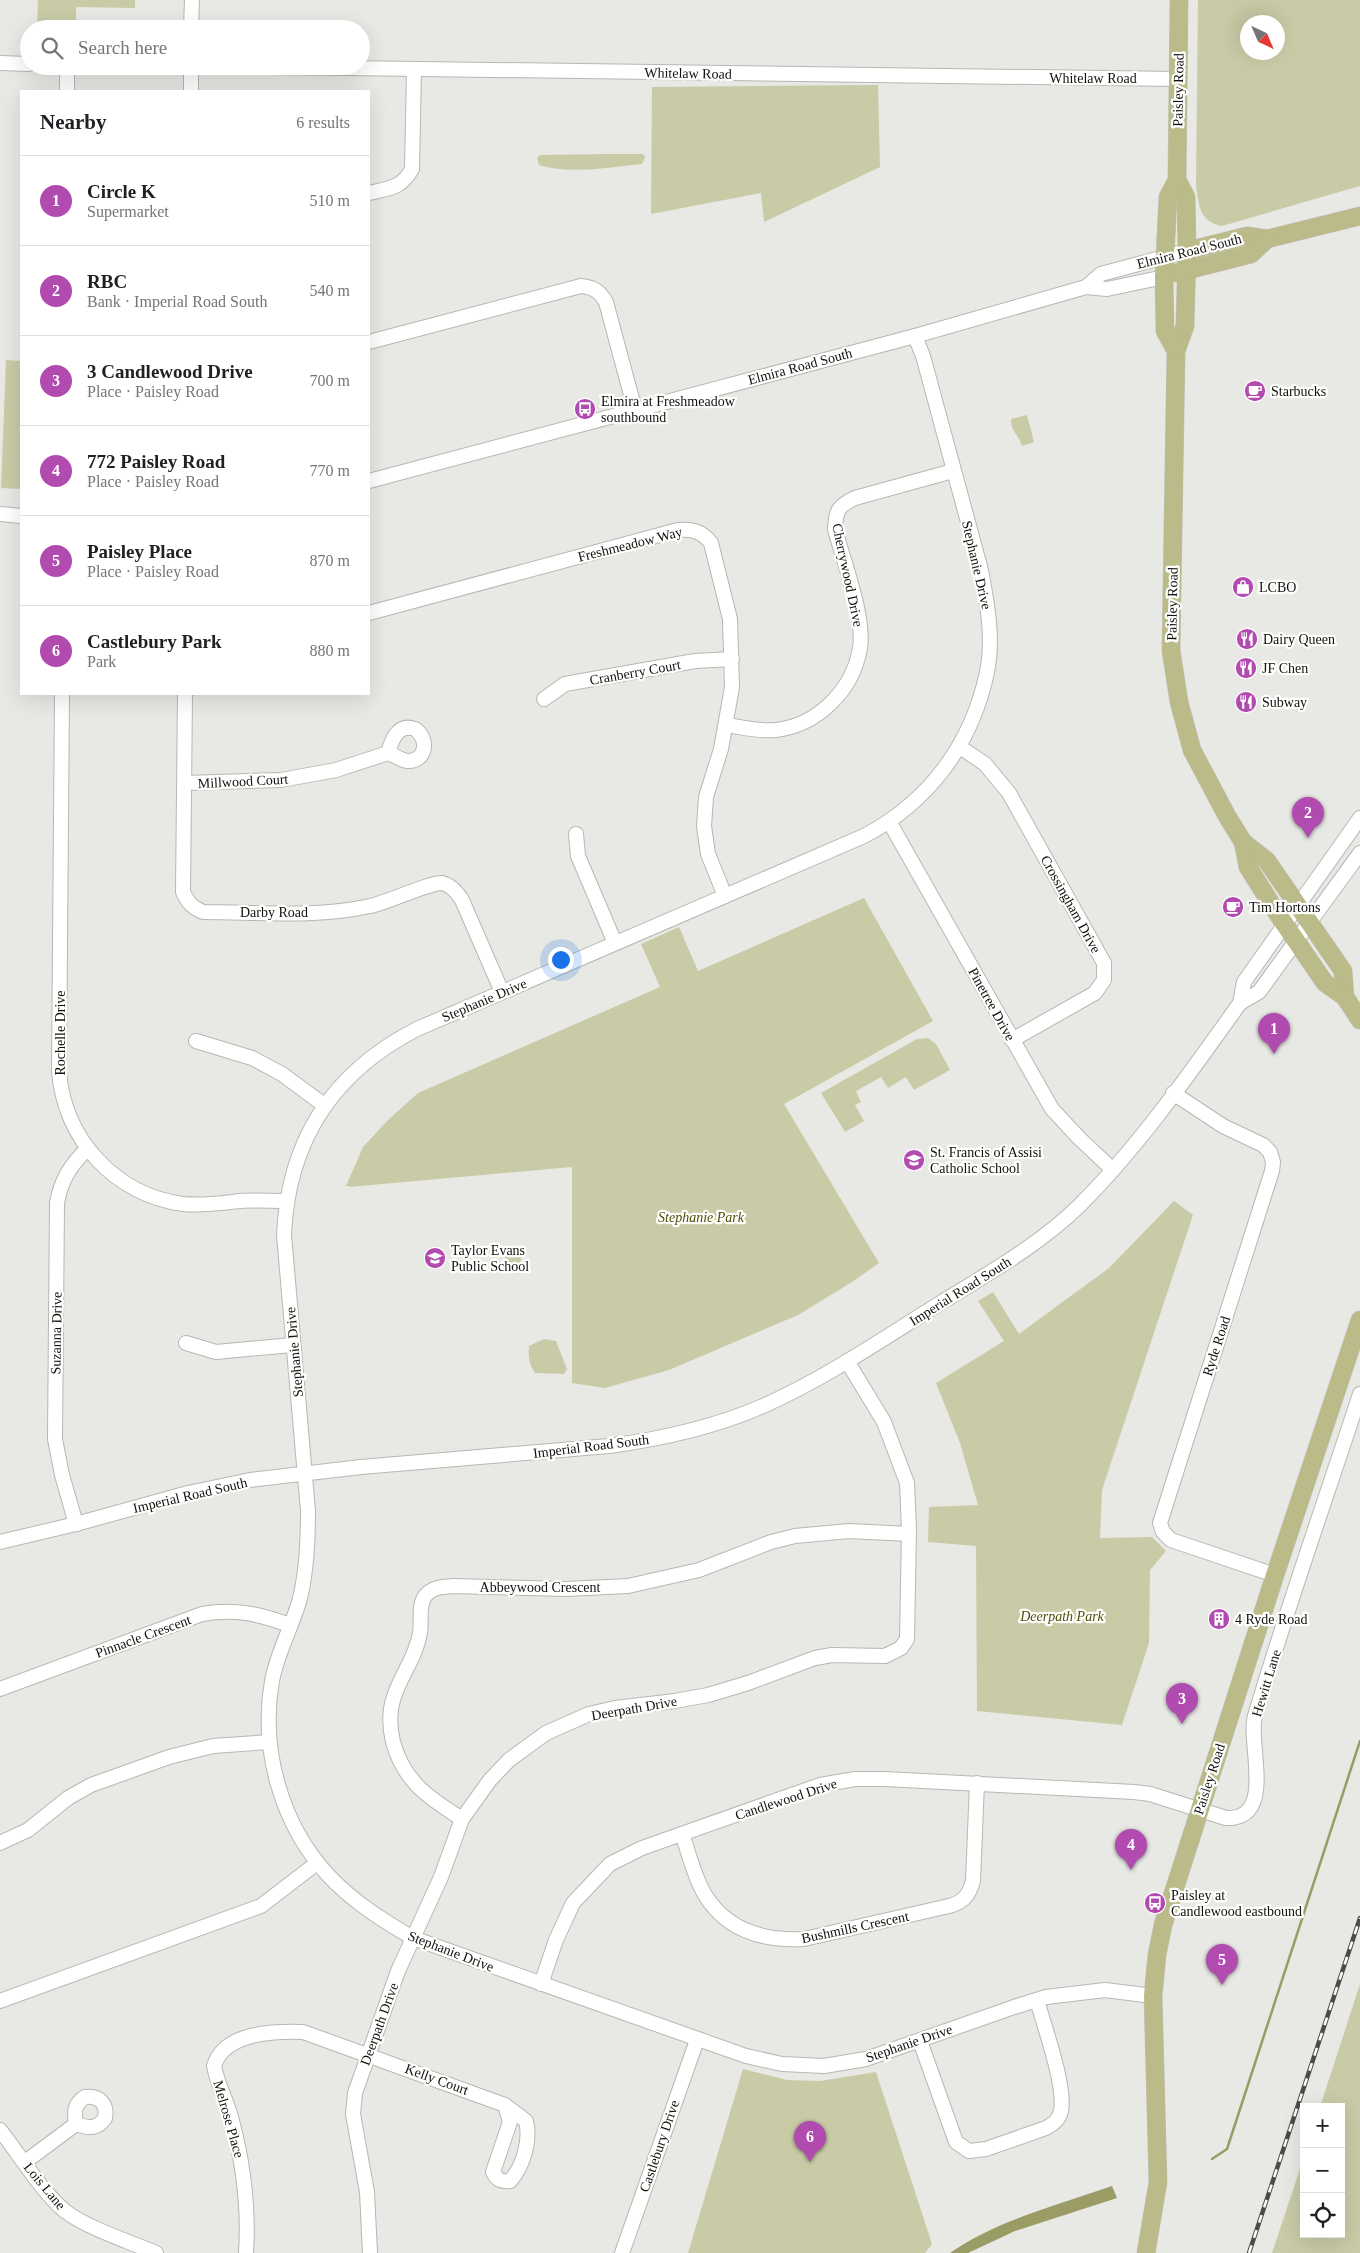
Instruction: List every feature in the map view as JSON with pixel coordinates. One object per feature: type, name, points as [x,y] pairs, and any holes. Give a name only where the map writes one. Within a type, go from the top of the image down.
[{"type":"main road","name":"Paisley Road","points":[[1176,351],[1165,332],[1164,276],[1168,197],[1177,180],[1179,0]]},
{"type":"main road","name":"Paisley Road","points":[[1177,180],[1186,197],[1187,251],[1185,326],[1176,351],[1171,650],[1179,702],[1192,750],[1227,816],[1243,842],[1267,861],[1343,971],[1345,997]]},
{"type":"main road","name":"Elmira Road South","points":[[1187,251],[1247,236],[1267,239],[1360,216]]},
{"type":"main road","name":"Elmira Road South","points":[[1164,276],[1252,254],[1267,239]]},
{"type":"main road","name":"Paisley Road","points":[[1243,842],[1248,867],[1285,925],[1325,983],[1345,997],[1360,1020]]},
{"type":"main road","name":"Paisley Road","points":[[1146,2253],[1158,2182],[1153,1996],[1157,1955],[1163,1925],[1275,1575],[1360,1320]]},
{"type":"street","points":[[191,20],[192,0]]},
{"type":"street","points":[[0,63],[20,64]]},
{"type":"street","name":"Whitelaw Road","points":[[370,69],[1178,79]]},
{"type":"street","points":[[370,193],[396,187],[406,180],[412,169],[414,70]]},
{"type":"street","points":[[66,90],[67,75]]},
{"type":"street","points":[[191,75],[191,90]]},
{"type":"street","name":"Elmira Road South","points":[[1086,287],[1101,274],[1187,251]]},
{"type":"street","name":"Elmira Road South","points":[[370,480],[915,336],[1086,287],[1106,289],[1164,276]]},
{"type":"street","points":[[370,342],[582,286],[591,287],[600,293],[606,302],[635,410]]},
{"type":"street","name":"Stephanie Drive","points":[[915,336],[923,356],[981,570],[988,605],[987,670],[977,707],[960,747],[943,772],[890,823],[864,836],[417,1029],[389,1044],[357,1069],[324,1105],[302,1147],[286,1201],[284,1235],[292,1345],[308,1511],[307,1546],[299,1602],[272,1680],[269,1708],[269,1742],[285,1808],[298,1834],[317,1863],[349,1895],[370,1912],[413,1938],[746,2056],[782,2064],[822,2066],[866,2059],[1037,2000],[1078,1992],[1105,1990],[1153,1996]]},
{"type":"street","name":"Cherrywood Drive","points":[[726,725],[754,730],[775,730],[811,719],[833,702],[850,679],[860,647],[859,619],[835,528],[836,515],[842,504],[855,498],[953,471]]},
{"type":"street","points":[[0,514],[20,516]]},
{"type":"street","name":"Freshmeadow Way","points":[[370,613],[659,535],[691,529],[700,532],[710,543],[729,612],[732,687],[726,725],[703,811],[708,854],[725,896]]},
{"type":"street","name":"Cranberry Court","points":[[544,699],[565,684],[695,661],[732,659]]},
{"type":"street","name":"Rochelle Drive","points":[[62,695],[59,1071],[66,1111],[87,1149],[98,1161],[128,1184],[147,1194],[165,1200],[199,1204],[286,1201]]},
{"type":"street","name":"Darby Road","points":[[185,695],[183,892],[188,902],[194,908],[203,912],[329,913],[370,906],[404,896],[433,884],[442,884],[457,891],[502,992]]},
{"type":"street","name":"Crossingham Drive","points":[[960,747],[985,764],[1009,793],[1104,963],[1104,980],[1096,993],[1012,1040]]},
{"type":"street","name":"Millwood Court","points":[[185,783],[281,780],[336,770],[388,753]]},
{"type":"street","name":"Imperial Road South","points":[[1240,1003],[1244,982],[1360,818]]},
{"type":"street","name":"Pinetree Drive","points":[[890,823],[1052,1109],[1113,1170]]},
{"type":"street","points":[[576,834],[578,856],[614,944]]},
{"type":"street","name":"Imperial Road South","points":[[0,1542],[76,1524],[221,1485],[305,1474],[641,1442],[700,1428],[754,1410],[798,1389],[847,1361],[1023,1252],[1077,1207],[1113,1170],[1240,1003],[1259,992],[1360,853]]},
{"type":"street","points":[[196,1041],[252,1058],[282,1074],[324,1105]]},
{"type":"street","name":"Ryde Road","points":[[1173,1093],[1224,1126],[1263,1145],[1270,1152],[1273,1162],[1272,1171],[1160,1523],[1163,1532],[1171,1540],[1275,1575]]},
{"type":"street","name":"Suzanna Drive","points":[[76,1524],[62,1475],[55,1439],[58,1203],[60,1187],[65,1175],[72,1164],[87,1149]]},
{"type":"street","points":[[186,1343],[216,1352],[292,1345]]},
{"type":"street","name":"Deerpath Drive","points":[[370,2253],[367,2192],[353,2114],[354,2093],[392,1988],[441,1877],[462,1819],[490,1780],[509,1760],[546,1733],[581,1717],[615,1708],[675,1701],[708,1694],[748,1683],[815,1658],[832,1655],[885,1656],[901,1648],[907,1639],[909,1534],[907,1483],[899,1457],[884,1422],[847,1361]]},
{"type":"street","name":"Hewitt Lane","points":[[1199,1811],[1236,1819],[1245,1814],[1253,1800],[1258,1780],[1254,1719],[1360,1394]]},
{"type":"street","name":"Abbeywood Crescent","points":[[462,1819],[432,1800],[411,1779],[398,1755],[391,1729],[393,1701],[415,1650],[420,1634],[421,1606],[424,1598],[430,1591],[440,1587],[453,1586],[566,1589],[628,1586],[699,1570],[771,1542],[795,1536],[849,1532],[909,1534]]},
{"type":"street","name":"Pinnacle Crescent","points":[[0,1689],[202,1614],[239,1611],[290,1624]]},
{"type":"street","points":[[0,1843],[28,1830],[68,1798],[90,1785],[178,1755],[213,1746],[269,1742]]},
{"type":"street","name":"Candlewood Drive","points":[[541,1984],[573,1903],[610,1864],[622,1857],[682,1834],[820,1785],[837,1781],[877,1779],[1142,1793],[1199,1811]]},
{"type":"street","name":"Bushmills Crescent","points":[[682,1834],[704,1894],[716,1909],[734,1924],[764,1938],[804,1939],[949,1906],[963,1900],[968,1895],[973,1881],[977,1783]]},
{"type":"street","points":[[0,2001],[261,1906],[317,1863]]},
{"type":"street","points":[[920,2041],[956,2142],[970,2151],[978,2152],[1054,2124],[1061,2110],[1056,2065],[1037,2000]]},
{"type":"street","name":"Melrose Place","points":[[246,2253],[245,2184],[239,2147],[228,2108],[216,2077],[214,2066],[217,2056],[226,2047],[250,2036],[276,2031],[303,2032],[368,2055]]},
{"type":"street","name":"Castlebury Drive","points":[[622,2253],[697,2040]]},
{"type":"street","name":"Kelly Court","points":[[368,2055],[506,2105],[526,2121],[528,2140],[516,2175],[510,2181],[502,2182],[496,2178],[493,2172],[510,2122],[506,2105]]},
{"type":"street","points":[[25,2162],[76,2124]]},
{"type":"street","name":"Lois Lane","points":[[0,2130],[54,2200],[66,2211],[78,2219],[156,2253]]},
{"type":"green space","points":[[38,0],[135,0],[135,8],[76,7],[76,20],[37,20]]},
{"type":"green space","points":[[1198,0],[1360,0],[1360,186],[1222,226],[1214,224],[1204,216],[1196,184]]},
{"type":"green space","points":[[878,85],[880,167],[764,222],[761,193],[651,214],[652,87]]},
{"type":"green space","points":[[643,154],[645,157],[642,164],[577,170],[539,165],[537,158],[540,155]]},
{"type":"green space","points":[[6,360],[20,361],[20,489],[1,488]]},
{"type":"green space","points":[[1027,415],[1034,442],[1022,446],[1012,427],[1011,419]]},
{"type":"green space","name":"Stephanie Park","points":[[864,898],[933,1021],[784,1104],[879,1263],[798,1315],[669,1370],[605,1388],[572,1383],[572,1167],[346,1186],[363,1147],[388,1120],[418,1093],[660,987],[641,944],[679,927],[698,971]]},
{"type":"green space","points":[[928,1038],[936,1044],[950,1070],[914,1090],[906,1077],[888,1088],[881,1077],[856,1091],[861,1102],[855,1105],[864,1121],[845,1132],[821,1093],[917,1039]]},
{"type":"green space","name":"Deerpath Park","points":[[1174,1201],[1193,1215],[1102,1490],[1100,1538],[1152,1537],[1166,1551],[1150,1570],[1149,1643],[1122,1725],[977,1711],[976,1546],[928,1542],[929,1507],[978,1505],[960,1443],[936,1383],[1004,1341],[978,1301],[993,1292],[1019,1334],[1109,1268]]},
{"type":"green space","points":[[510,1251],[516,1251],[521,1256],[519,1265],[510,1267],[505,1262],[505,1256]]},
{"type":"green space","points":[[544,1339],[556,1341],[567,1369],[564,1374],[535,1373],[533,1370],[529,1360],[529,1346]]},
{"type":"green space","points":[[1360,1984],[1360,2253],[1272,2253],[1300,2169],[1300,2238],[1345,2238],[1345,2103],[1321,2103]]},
{"type":"green space","points":[[743,2069],[787,2080],[820,2081],[876,2072],[932,2244],[925,2253],[688,2253]]},
{"type":"shaded area","points":[[1112,2186],[1117,2198],[1015,2231],[968,2253],[950,2253],[969,2241],[1008,2222]]},
{"type":"waterway","points":[[1212,2159],[1227,2149],[1360,1741]]},
{"type":"railway","points":[[1249,2253],[1360,1918]]},
{"type":"place","name":"Starbucks","points":[[1255,391]]},
{"type":"place","name":"Elmira at Freshmeadow southbound","points":[[585,409]]},
{"type":"place","name":"LCBO","points":[[1243,587]]},
{"type":"place","name":"Dairy Queen","points":[[1247,639]]},
{"type":"place","name":"JF Chen","points":[[1246,668]]},
{"type":"place","name":"Subway","points":[[1246,702]]},
{"type":"place","name":"RBC","points":[[1308,838]]},
{"type":"place","name":"Tim Hortons","points":[[1233,907]]},
{"type":"place","name":"Circle K","points":[[1274,1054]]},
{"type":"place","name":"St. Francis of Assisi Catholic School","points":[[914,1160]]},
{"type":"place","name":"Taylor Evans Public School","points":[[435,1258]]},
{"type":"place","name":"4 Ryde Road","points":[[1219,1619]]},
{"type":"place","name":"3 Candlewood Drive","points":[[1182,1724]]},
{"type":"place","name":"772 Paisley Road","points":[[1131,1870]]},
{"type":"place","name":"Paisley at Candlewood eastbound","points":[[1155,1903]]},
{"type":"place","name":"Paisley Place","points":[[1222,1985]]},
{"type":"place","name":"Castlebury Park","points":[[810,2162]]}]
